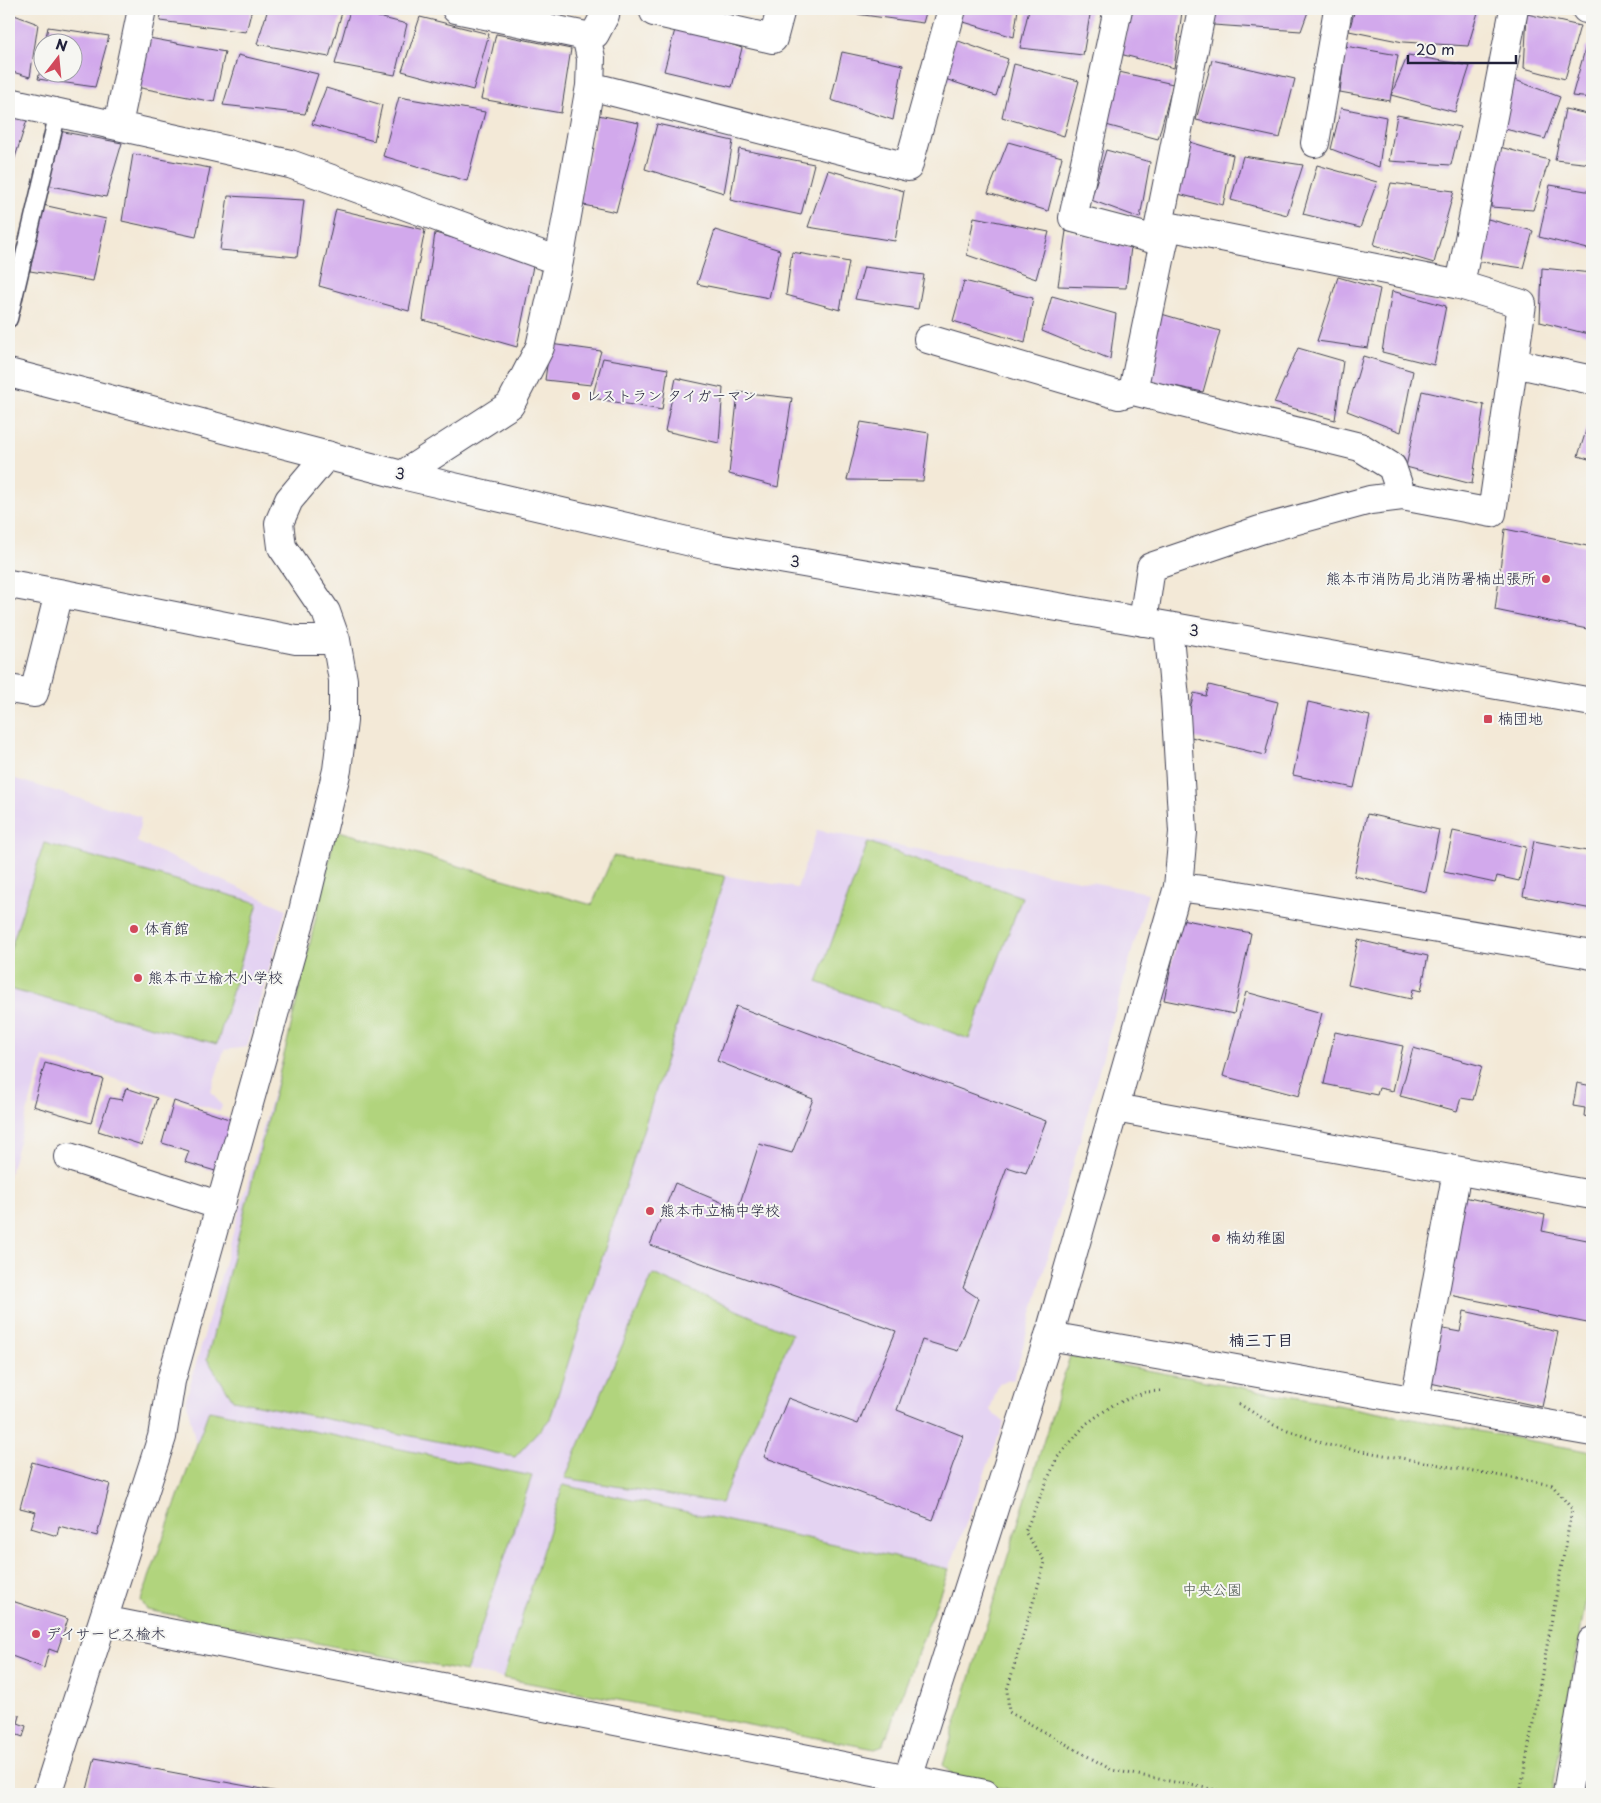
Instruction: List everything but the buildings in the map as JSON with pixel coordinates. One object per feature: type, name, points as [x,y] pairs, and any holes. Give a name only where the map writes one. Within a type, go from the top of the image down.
[{"type":"street","points":[[118,125],[142,9]]},
{"type":"street","points":[[456,9],[586,36],[595,34],[605,15],[606,9]]},
{"type":"street","points":[[654,12],[772,39],[780,9]]},
{"type":"street","points":[[590,86],[908,167],[952,9]]},
{"type":"street","points":[[1118,9],[1073,218],[1160,241]]},
{"type":"street","points":[[1133,391],[1202,9]]},
{"type":"street","points":[[1315,143],[1338,9]]},
{"type":"street","points":[[1460,285],[1514,9]]},
{"type":"street","points":[[1586,9],[1592,10]]},
{"type":"street","points":[[402,475],[510,405],[540,347],[559,261],[590,86],[591,58],[586,36]]},
{"type":"street","points":[[9,102],[290,164],[559,261]]},
{"type":"street","points":[[906,1787],[1049,1336],[1178,887],[1183,832],[1175,698],[1155,624],[1151,567],[1260,530],[1370,500],[1402,496],[1492,514],[1522,304],[1460,285],[1167,226],[1160,241]]},
{"type":"street","points":[[928,339],[1119,395],[1133,391],[1360,447],[1392,467],[1402,496]]},
{"type":"street","points":[[1514,363],[1592,380]]},
{"type":"street","name":"3","points":[[9,373],[402,475],[717,548],[1592,702]]},
{"type":"street","points":[[47,1794],[162,1437],[171,1381],[303,911],[337,770],[343,721],[343,689],[336,640],[326,612],[282,547],[279,523],[289,500],[327,455]]},
{"type":"street","points":[[9,584],[296,640],[336,640]]},
{"type":"street","points":[[9,689],[34,694],[58,593]]},
{"type":"street","points":[[1178,887],[1226,893],[1592,955]]},
{"type":"street","points":[[1115,1108],[1592,1195]]},
{"type":"street","points":[[69,1157],[220,1206]]},
{"type":"street","points":[[1415,1400],[1457,1171]]},
{"type":"street","points":[[1049,1336],[1592,1432]]},
{"type":"street","points":[[103,1620],[906,1787],[985,1794]]},
{"type":"street","points":[[1567,1794],[1592,1641]]},
{"type":"lane","points":[[9,319],[58,112]]},
{"type":"path","points":[[1165,1390],[1146,1392],[1113,1405],[1086,1424],[1057,1458],[1025,1532],[1045,1562],[1007,1690],[1009,1712],[1112,1770],[1236,1794]]},
{"type":"path","points":[[1234,1402],[1274,1425],[1328,1445],[1552,1485],[1572,1509],[1520,1794]]},
{"type":"shaded area","name":"熊本市立楡木小学校","points":[[9,777],[141,817],[137,842],[286,909],[247,1047],[224,1050],[211,1091],[222,1106],[220,1111],[43,1057],[9,1176]]},
{"type":"shaded area","name":"熊本市立楠中学校","points":[[336,830],[592,905],[613,856],[797,888],[817,830],[1148,893],[1014,1379],[999,1383],[990,1410],[1004,1422],[883,1746],[875,1749],[147,1610],[141,1600],[196,1445],[186,1399],[287,1043]]},
{"type":"green space","points":[[336,830],[592,905],[613,856],[725,876],[550,1419],[515,1457],[233,1400],[207,1359],[287,1043]]},
{"type":"green space","points":[[868,842],[1022,897],[969,1039],[817,982]]},
{"type":"green space","name":"体育館","points":[[44,843],[258,903],[217,1044],[9,989],[9,954]]},
{"type":"green space","points":[[653,1274],[792,1334],[721,1503],[565,1478]]},
{"type":"green space","name":"中央公園","points":[[1070,1356],[1592,1452],[1592,1565],[1552,1794],[1034,1794],[957,1780],[943,1765]]},
{"type":"green space","points":[[209,1410],[532,1476],[466,1672],[147,1610],[141,1600]]},
{"type":"green space","points":[[563,1485],[949,1569],[883,1746],[875,1749],[503,1678]]},
{"type":"place","name":"レストラン タイガーマン","points":[[576,396]]},
{"type":"place","name":"熊本市消防局北消防署楠出張所","points":[[1546,579]]},
{"type":"place","name":"楠団地","points":[[1488,719]]},
{"type":"place","name":"体育館","points":[[134,929]]},
{"type":"place","name":"熊本市立楡木小学校","points":[[138,978]]},
{"type":"place","name":"熊本市立楠中学校","points":[[650,1211]]},
{"type":"place","name":"楠幼稚園","points":[[1216,1238]]},
{"type":"place","name":"デイサービス楡木","points":[[36,1634]]},
{"type":"district","name":"楠三丁目","points":[[1261,1340]]}]
